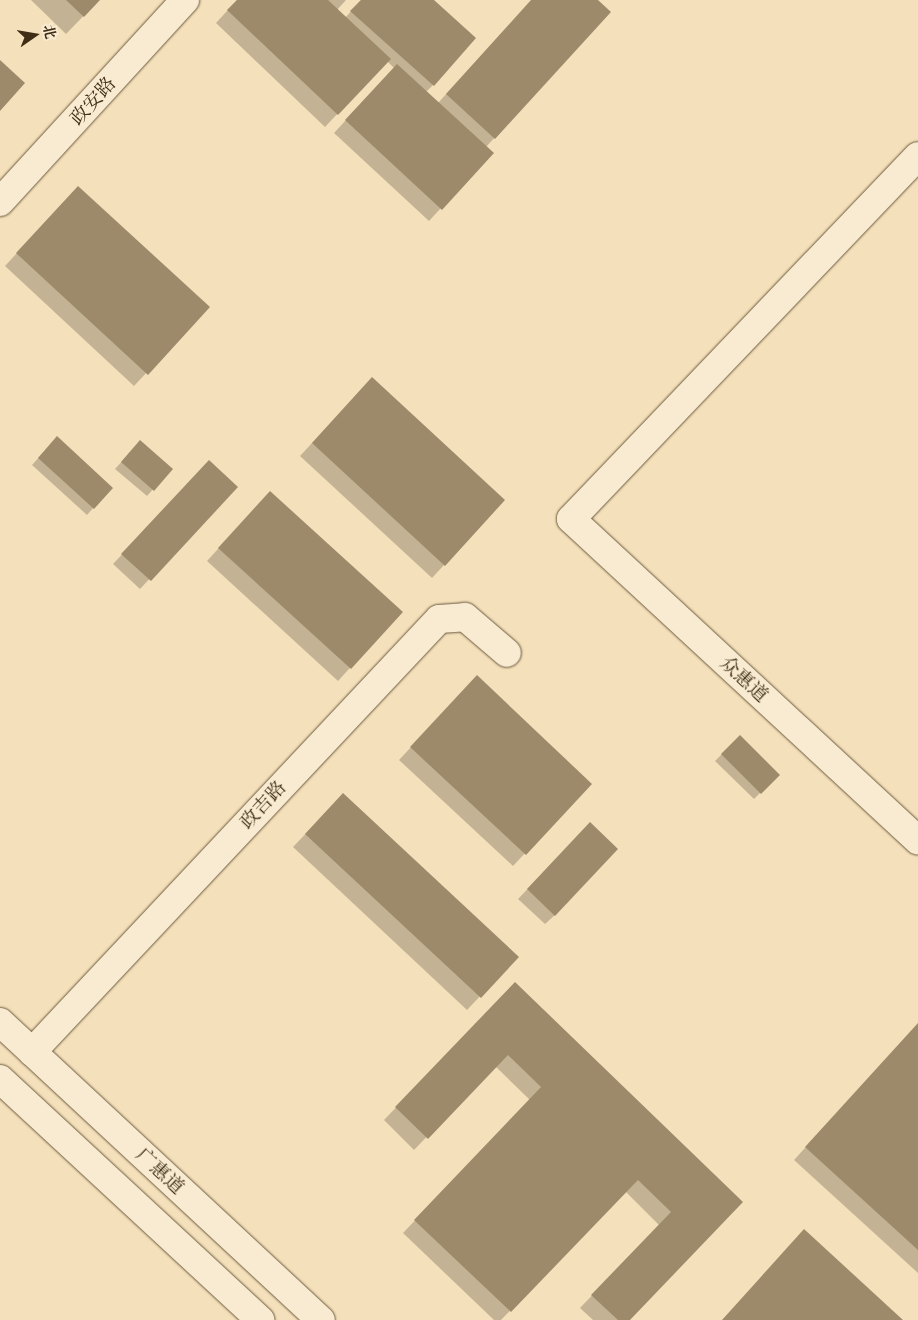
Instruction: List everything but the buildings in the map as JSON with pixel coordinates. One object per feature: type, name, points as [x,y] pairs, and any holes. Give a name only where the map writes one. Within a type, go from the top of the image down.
[{"type":"street","name":"政安路","points":[[0,202],[185,0]]},
{"type":"street","name":"众惠道","points":[[918,156],[571,519],[918,840]]},
{"type":"street","name":"政吉路","points":[[32,1052],[439,620],[465,617],[507,654]]},
{"type":"street","name":"广惠道","points":[[0,1022],[321,1320]]},
{"type":"street","points":[[0,1078],[260,1320]]}]
